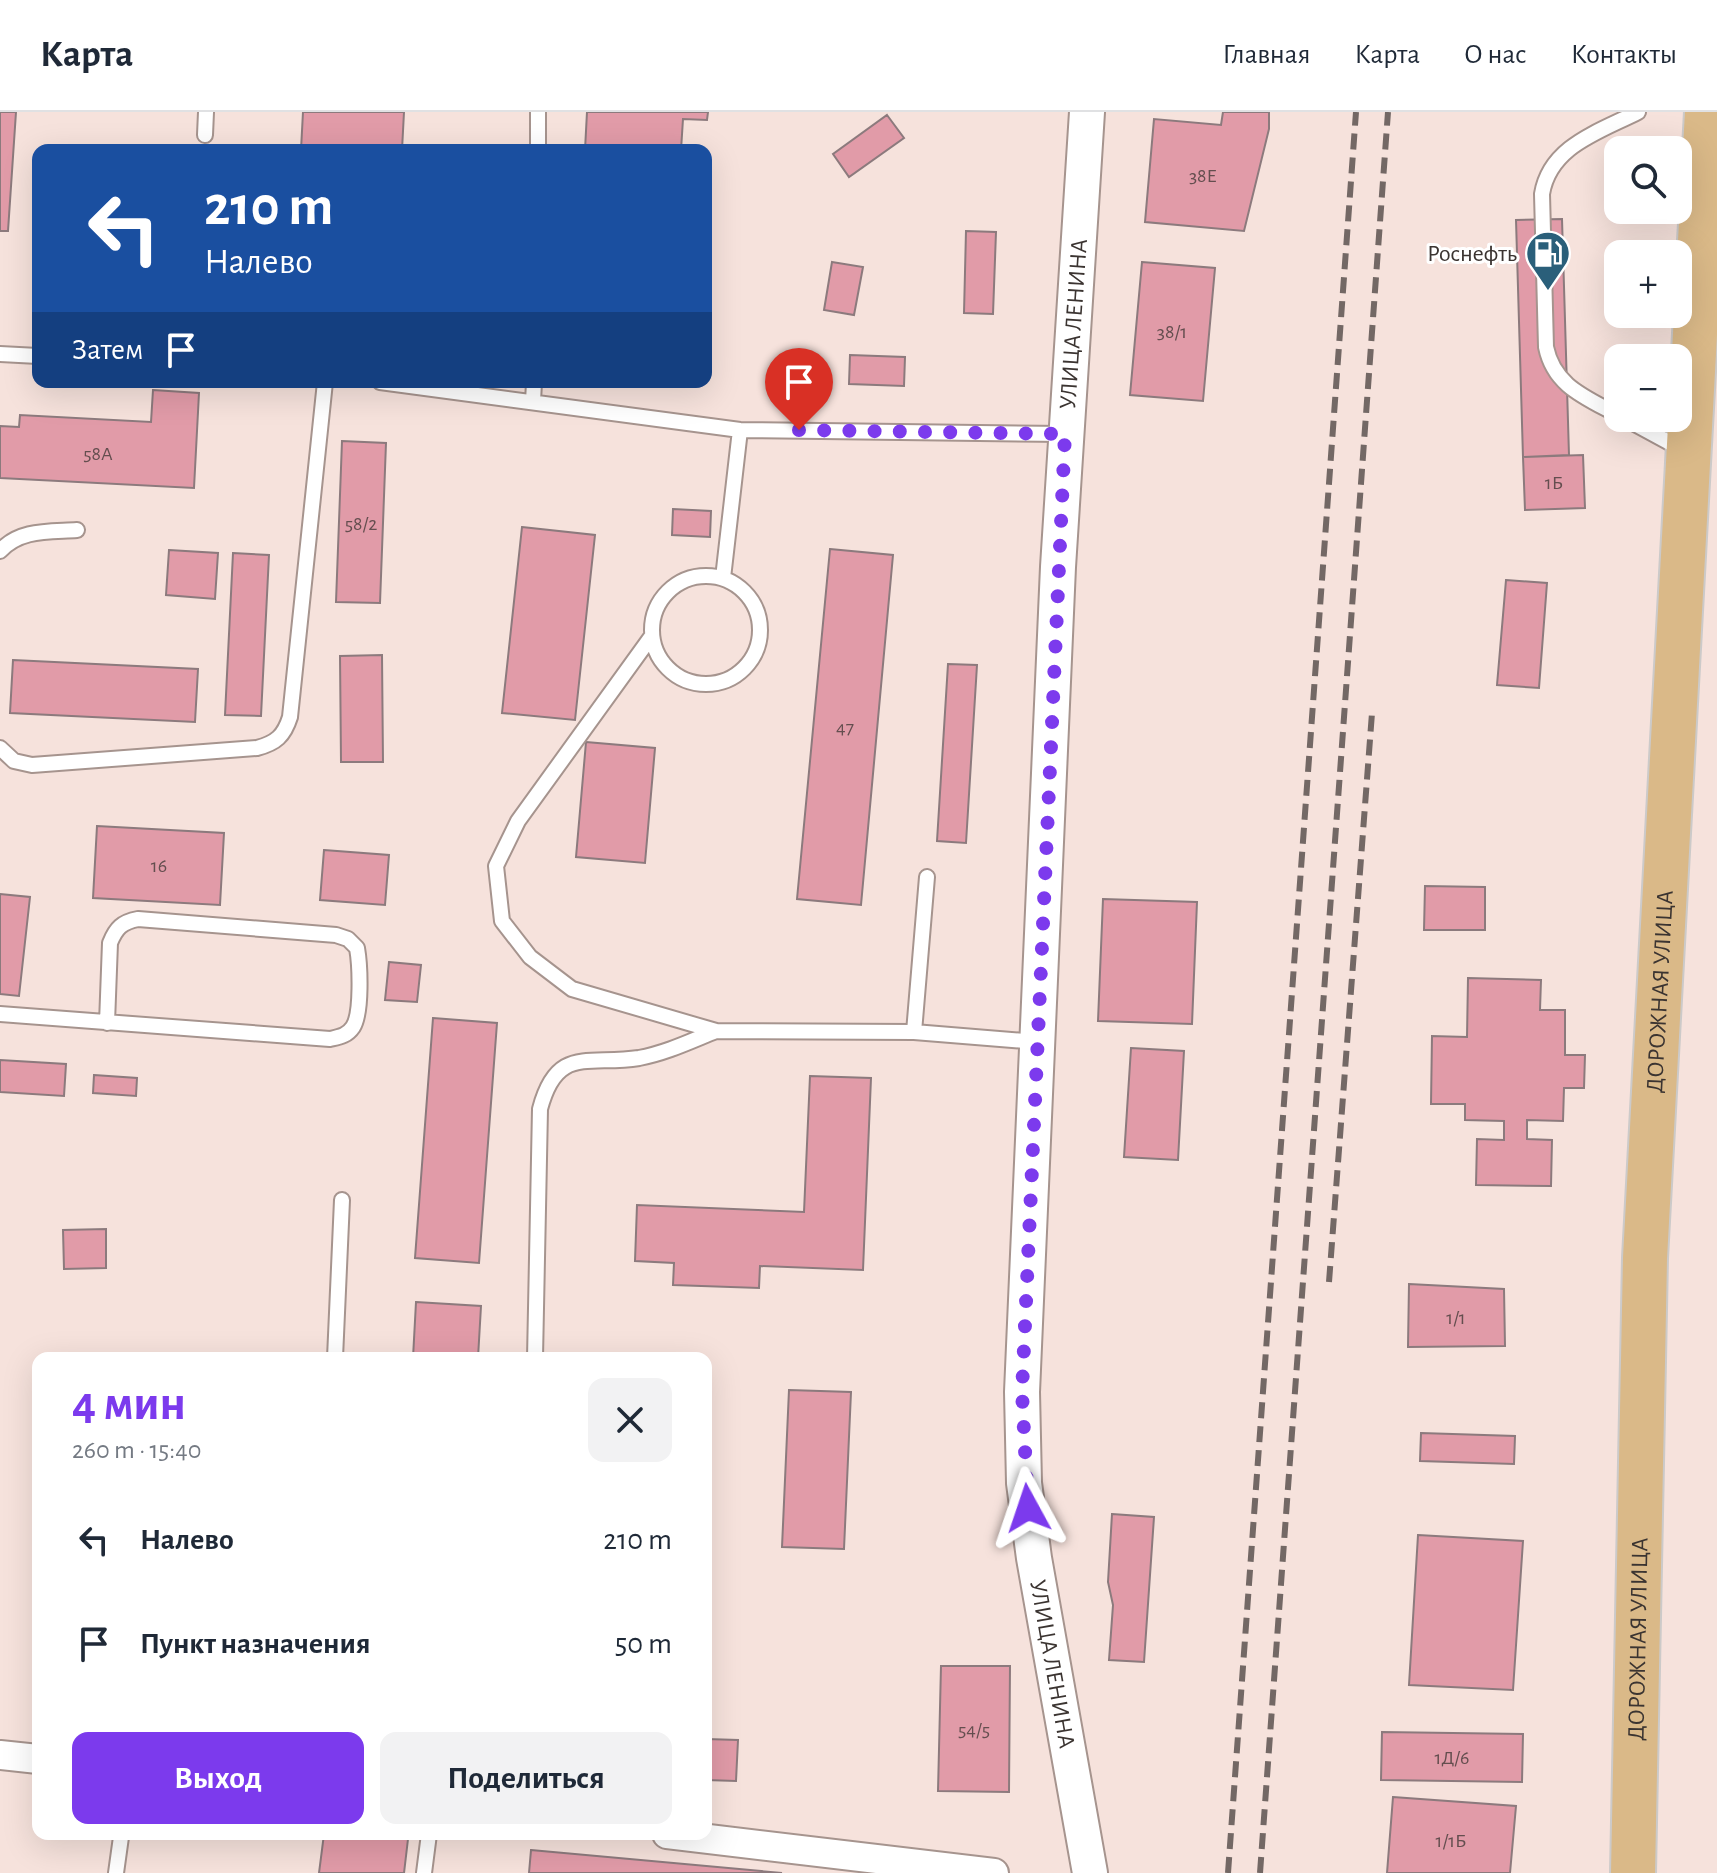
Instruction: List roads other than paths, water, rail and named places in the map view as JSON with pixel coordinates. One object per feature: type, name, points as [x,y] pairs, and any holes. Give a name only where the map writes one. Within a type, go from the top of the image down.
[{"type":"main road","name":"ДОРОЖНАЯ УЛИЦА","points":[[1633,1873],[1645,1258],[1691,454],[1707,112]]},
{"type":"street","name":"УЛИЦА ЛЕНИНА","points":[[1087,112],[1065,434],[1022,1392],[1024,1483],[1090,1873]]},
{"type":"street","points":[[0,1755],[32,1758]]},
{"type":"street","points":[[712,1839],[994,1873]]},
{"type":"lane","points":[[205,135],[206,112]]},
{"type":"lane","points":[[538,112],[538,144]]},
{"type":"lane","points":[[1604,407],[1572,390],[1558,379],[1550,365],[1546,347],[1542,194],[1545,176],[1555,159],[1569,148],[1638,112]]},
{"type":"lane","points":[[0,354],[32,356]]},
{"type":"lane","points":[[0,748],[14,761],[32,765],[257,748],[273,743],[285,732],[290,717],[324,388]]},
{"type":"lane","points":[[426,388],[740,430],[1065,434]]},
{"type":"lane","points":[[533,402],[534,388]]},
{"type":"lane","points":[[723,578],[740,430]]},
{"type":"lane","points":[[1650,432],[1691,454]]},
{"type":"lane","points":[[0,551],[11,539],[27,534],[77,530]]},
{"type":"lane","points":[[705,575],[723,578],[740,587],[752,600],[759,616],[760,634],[756,651],[733,677],[716,684],[698,684],[682,679],[667,669],[656,654],[651,637],[652,618],[671,587],[705,575]]},
{"type":"lane","points":[[651,637],[518,821],[496,866],[502,921],[530,957],[572,989],[716,1031],[914,1032],[1037,1042]]},
{"type":"lane","points":[[914,1032],[927,877]]},
{"type":"lane","points":[[0,1014],[107,1023],[330,1039],[343,1036],[353,1027],[357,1015],[357,948],[348,939],[336,935],[138,919],[125,922],[115,931],[110,943],[107,1023]]},
{"type":"lane","points":[[535,1352],[540,1109],[547,1084],[565,1066],[591,1059],[637,1058],[716,1031]]},
{"type":"lane","points":[[335,1352],[342,1200]]},
{"type":"lane","points":[[116,1873],[121,1840]]},
{"type":"lane","points":[[424,1873],[428,1840]]},
{"type":"railway","points":[[1228,1873],[1356,112]]},
{"type":"railway","points":[[1260,1873],[1388,112]]},
{"type":"railway","points":[[1329,1282],[1372,713]]},
{"type":"place","name":"Роснефть","points":[[1548,292]]}]
